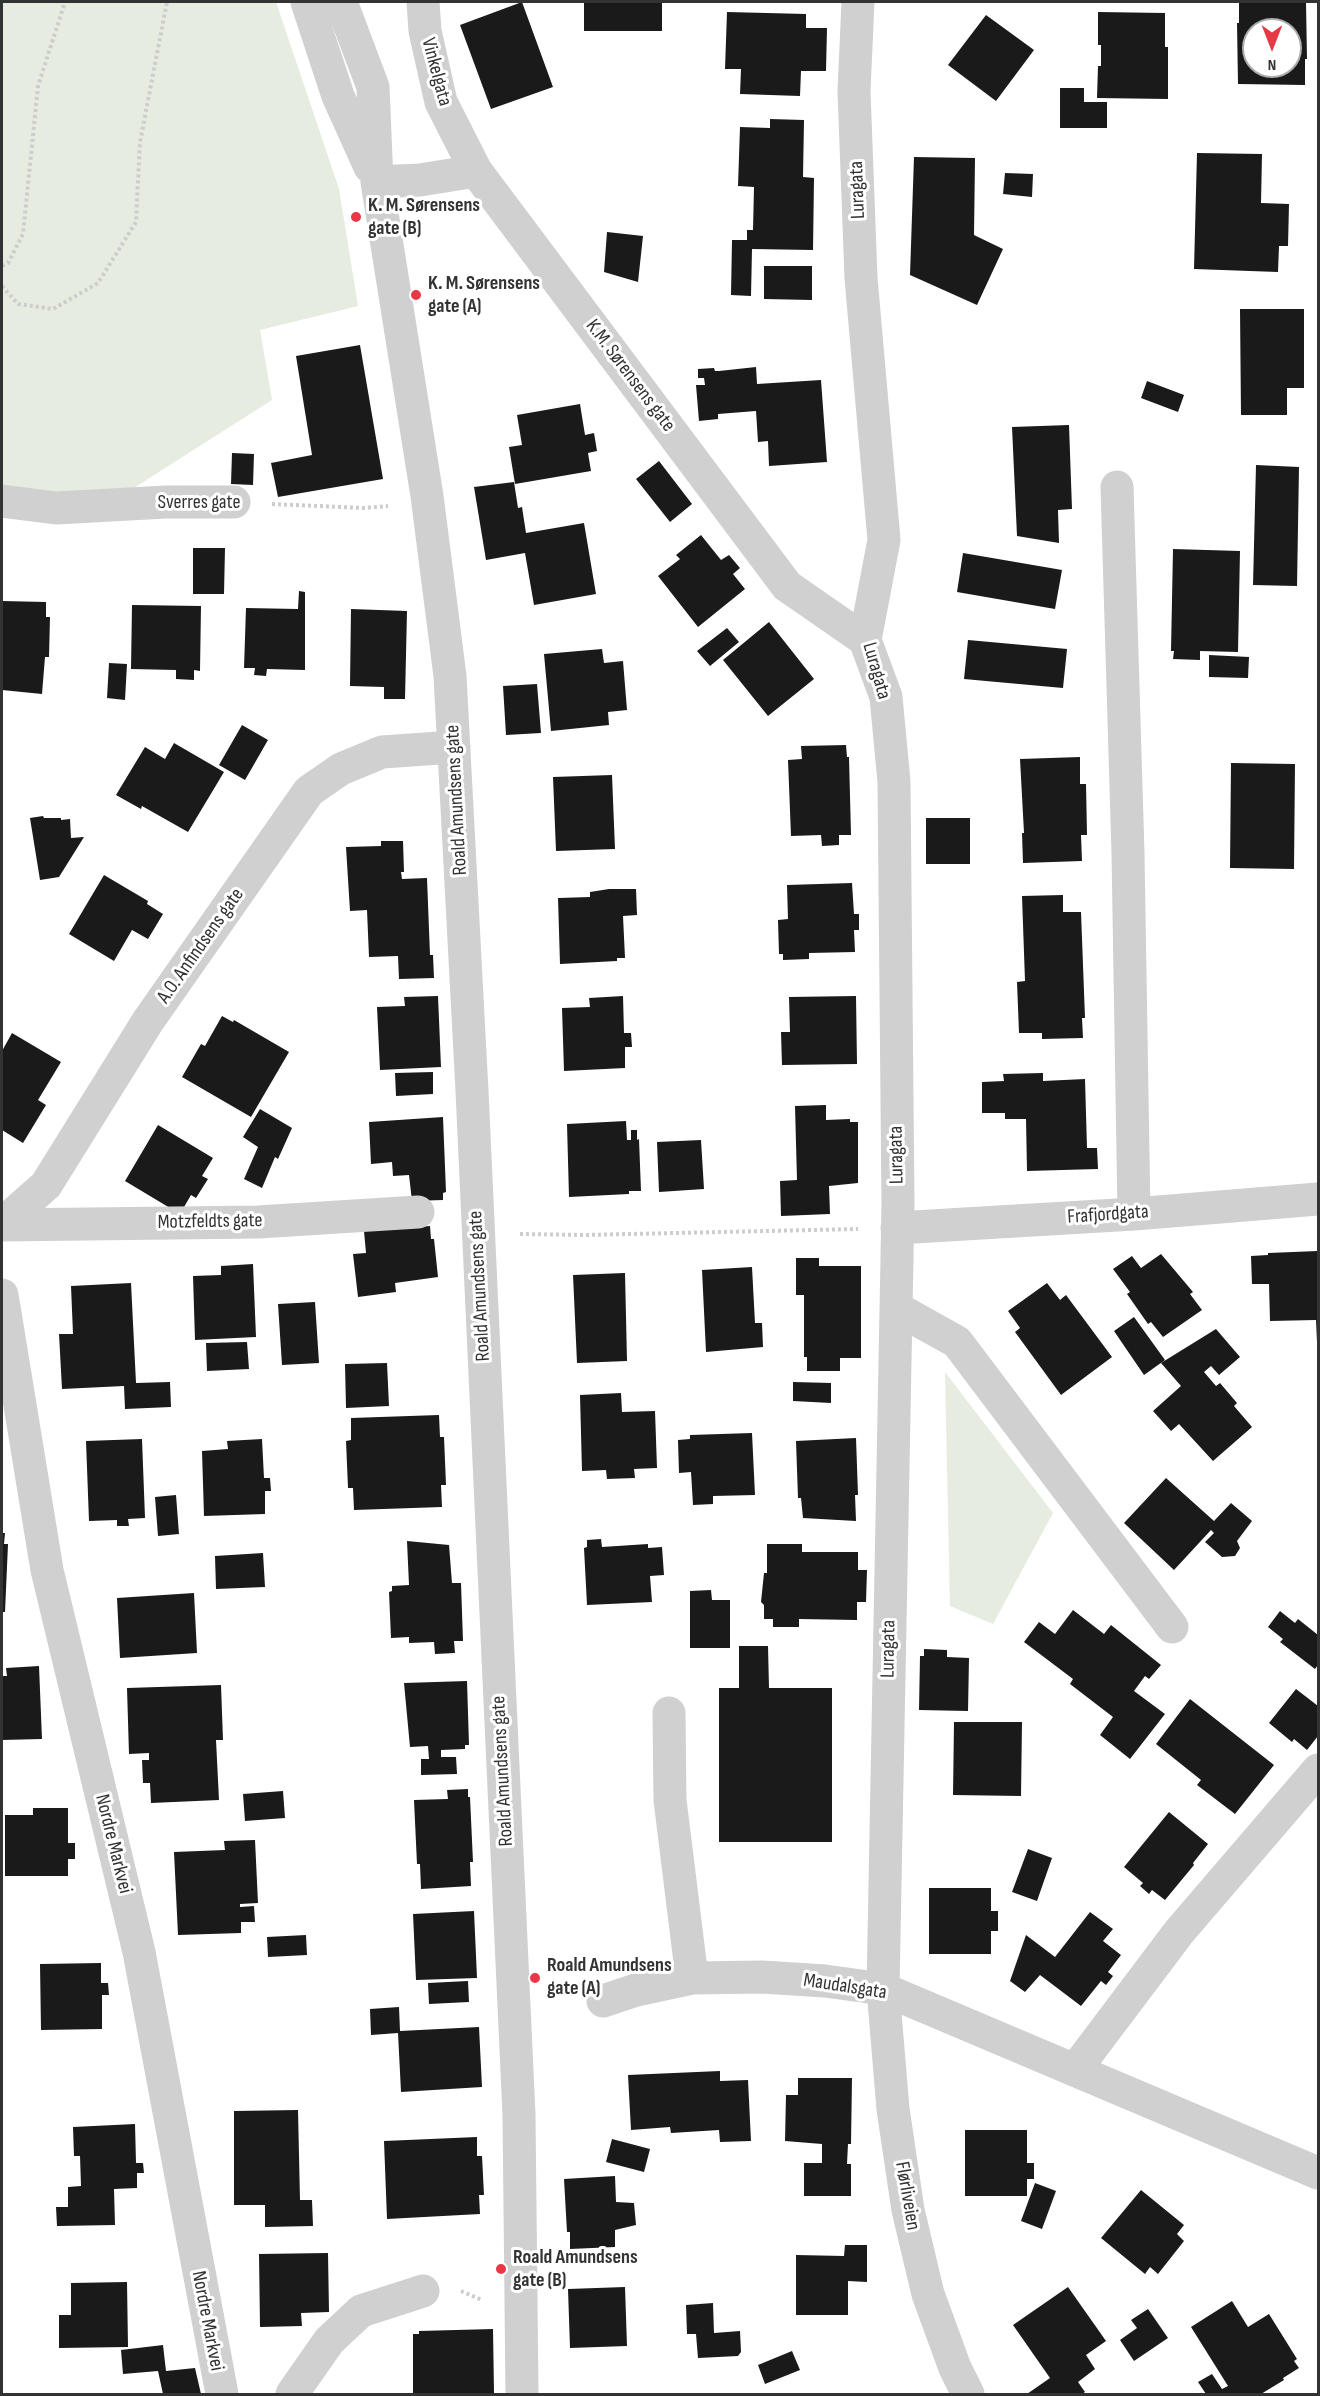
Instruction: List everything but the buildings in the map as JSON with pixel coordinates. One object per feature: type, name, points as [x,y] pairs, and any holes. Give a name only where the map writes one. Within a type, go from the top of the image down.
[{"type":"street","name":"Roald Amundsens gate","points":[[307,2],[338,96],[377,182]]},
{"type":"street","name":"Roald Amundsens gate","points":[[340,2],[373,87],[377,182],[428,507],[450,676],[518,2092],[522,2394]]},
{"type":"street","name":"Vinkelgata","points":[[423,2],[425,31],[441,102],[476,171]]},
{"type":"street","name":"Luragata","points":[[858,2],[854,91],[861,278],[884,540],[865,639],[885,697],[894,782],[897,1228],[883,1989]]},
{"type":"street","points":[[377,182],[420,180],[476,171]]},
{"type":"street","name":"K.M. Sørensens gate","points":[[476,171],[787,586],[865,639]]},
{"type":"street","points":[[1117,487],[1128,853],[1134,1214]]},
{"type":"street","name":"Sverres gate","points":[[2,501],[56,508],[166,502],[234,502]]},
{"type":"street","name":"A.O. Anfindsens gate","points":[[2,1225],[46,1185],[148,1021],[309,791],[341,769],[382,752],[454,747]]},
{"type":"street","name":"Frafjordgata","points":[[897,1228],[1134,1214],[1318,1199]]},
{"type":"street","name":"Motzfeldts gate","points":[[2,1225],[258,1222],[418,1212]]},
{"type":"street","name":"Nordre Markvei","points":[[2,1295],[47,1570],[139,1952],[222,2394]]},
{"type":"street","points":[[896,1308],[957,1342],[1172,1627]]},
{"type":"street","points":[[669,1713],[670,1800],[692,1978]]},
{"type":"street","points":[[1075,2070],[1179,1932],[1318,1770]]},
{"type":"street","name":"Maudalsgata","points":[[603,2001],[636,1990],[692,1978],[762,1977],[815,1980],[883,1989],[1318,2173]]},
{"type":"street","name":"Flørliveien","points":[[883,1989],[893,2109],[908,2210],[928,2294],[968,2394]]},
{"type":"street","points":[[292,2394],[329,2341],[361,2311],[423,2291]]},
{"type":"path","points":[[2,266],[8,263],[23,234],[38,86],[64,2]]},
{"type":"path","points":[[2,286],[18,303],[53,309],[98,284],[136,222],[140,142],[167,2]]},
{"type":"path","name":"Sverres gate","points":[[234,502],[363,508],[397,504]]},
{"type":"path","points":[[520,1234],[584,1235],[897,1228]]},
{"type":"shaded area","points":[[2,2],[276,2],[339,189],[358,306],[260,330],[272,400],[129,491],[65,495],[2,486]]},
{"type":"shaded area","points":[[945,1372],[1053,1513],[993,1624],[950,1606]]},
{"type":"place","name":"K. M. Sørensens gate (B)","points":[[356,217]]},
{"type":"place","name":"K. M. Sørensens gate (A)","points":[[416,295]]},
{"type":"place","name":"Roald Amundsens gate (A)","points":[[535,1978]]},
{"type":"place","name":"Roald Amundsens gate (B)","points":[[501,2269]]}]
